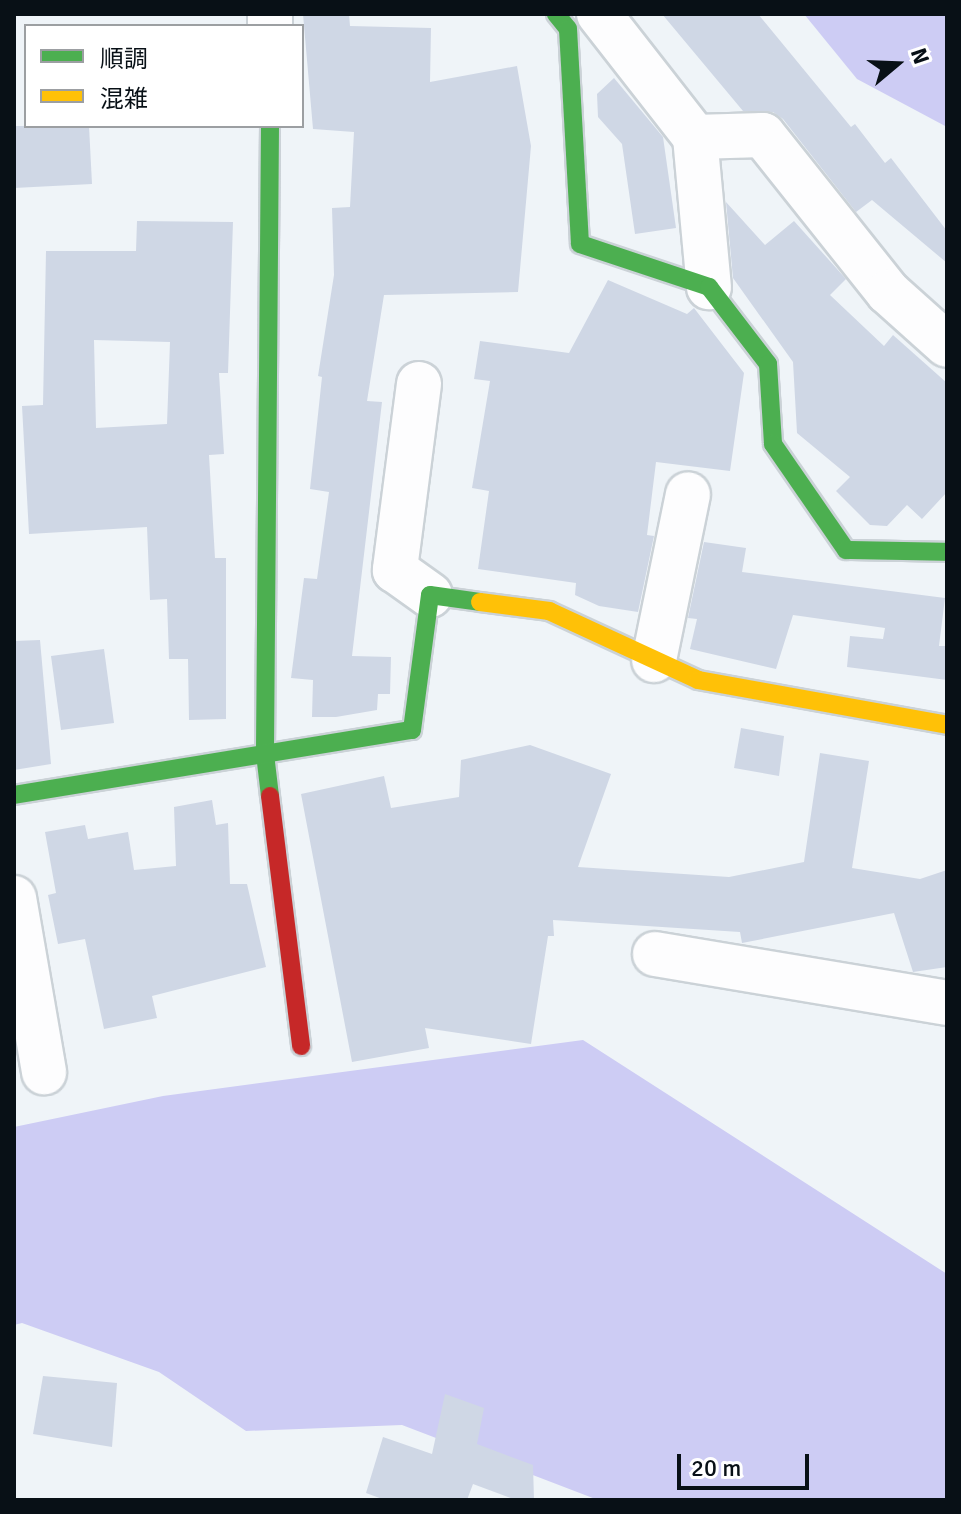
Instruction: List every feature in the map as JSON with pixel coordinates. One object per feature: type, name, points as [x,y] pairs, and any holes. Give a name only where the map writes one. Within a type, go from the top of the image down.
[{"type":"street","points":[[556,14],[568,29],[580,244],[709,287]]},
{"type":"street","points":[[599,14],[695,137],[709,287],[768,364],[773,444],[846,550],[941,544]]},
{"type":"street","points":[[270,128],[265,754],[301,1046]]},
{"type":"street","points":[[695,137],[763,135],[888,292],[947,345]]},
{"type":"street","points":[[419,384],[395,570],[430,595],[549,611],[698,680],[947,725]]},
{"type":"street","points":[[654,660],[688,494]]},
{"type":"street","points":[[14,795],[412,730],[430,595]]},
{"type":"street","points":[[14,898],[44,1072]]},
{"type":"street","points":[[655,954],[947,1003]]},
{"type":"shaded area","points":[[804,14],[947,14],[947,127],[857,79]]},
{"type":"shaded area","points":[[583,1040],[947,1274],[947,1500],[598,1500],[402,1425],[246,1431],[159,1372],[22,1323],[14,1325],[14,1127],[163,1096]]},
{"type":"building","points":[[303,14],[349,14],[350,26],[431,28],[430,82],[517,66],[531,146],[518,292],[384,295],[367,401],[382,402],[352,656],[391,657],[390,694],[378,694],[377,710],[336,717],[312,717],[313,680],[291,678],[304,578],[317,579],[329,492],[310,489],[322,377],[318,376],[334,275],[332,208],[350,207],[354,132],[313,129]]},
{"type":"building","points":[[662,14],[758,14],[851,127],[855,124],[885,163],[891,158],[947,231],[947,263],[872,200],[856,212],[783,119],[773,112],[743,111]]},
{"type":"building","points":[[614,78],[663,137],[676,228],[635,234],[622,144],[598,117],[597,94]]},
{"type":"building","points":[[14,126],[89,128],[92,184],[14,188]]},
{"type":"building","points":[[726,202],[765,245],[794,221],[846,279],[830,295],[884,346],[893,335],[947,383],[947,492],[922,519],[907,505],[887,526],[870,525],[836,491],[850,477],[797,433],[793,362],[733,278]]},
{"type":"building","points":[[137,221],[233,222],[228,373],[219,373],[224,454],[209,455],[215,558],[226,558],[226,719],[189,720],[188,659],[169,659],[167,599],[150,600],[147,527],[29,534],[22,406],[43,405],[46,251],[136,251]],"holes":[[[94,340],[170,342],[167,424],[96,428]]]},
{"type":"building","points":[[608,280],[687,314],[694,308],[744,373],[730,471],[656,462],[647,535],[654,536],[638,612],[599,606],[575,595],[576,583],[478,569],[489,491],[472,488],[490,381],[474,379],[480,341],[569,353]]},
{"type":"building","points":[[704,542],[746,548],[742,572],[945,598],[939,646],[947,646],[947,680],[847,667],[850,636],[883,639],[885,628],[793,615],[776,669],[690,649],[697,619],[688,618]]},
{"type":"building","points":[[40,640],[51,764],[14,770],[14,641]]},
{"type":"building","points":[[104,649],[114,723],[61,730],[51,656]]},
{"type":"building","points":[[741,728],[784,736],[779,776],[734,768]]},
{"type":"building","points":[[530,745],[611,774],[578,867],[729,877],[804,862],[820,753],[869,761],[852,868],[920,879],[947,870],[947,967],[913,972],[894,913],[742,943],[740,932],[553,920],[554,936],[548,936],[531,1044],[425,1028],[429,1048],[352,1062],[301,794],[384,776],[391,808],[459,797],[461,760]]},
{"type":"building","points":[[212,800],[216,825],[228,823],[230,884],[247,884],[266,967],[152,996],[157,1018],[104,1029],[85,939],[58,944],[48,895],[56,893],[45,832],[85,825],[88,839],[128,832],[134,870],[176,866],[174,807]]},
{"type":"building","points":[[43,1376],[117,1383],[112,1447],[33,1434]]},
{"type":"building","points":[[445,1394],[484,1408],[477,1444],[533,1465],[534,1500],[516,1500],[473,1484],[467,1500],[385,1500],[366,1493],[383,1437],[432,1454]]},
{"type":"traffic: fast","points":[[556,14],[568,29],[580,244],[709,287],[768,364],[773,444],[846,550],[947,552]]},
{"type":"traffic: fast","points":[[270,128],[265,754],[270,796]]},
{"type":"traffic: fast","points":[[14,795],[412,730],[430,595],[480,602]]},
{"type":"traffic: slow","points":[[480,602],[549,611],[698,680],[947,725]]},
{"type":"traffic: jam","points":[[270,796],[301,1046]]}]
